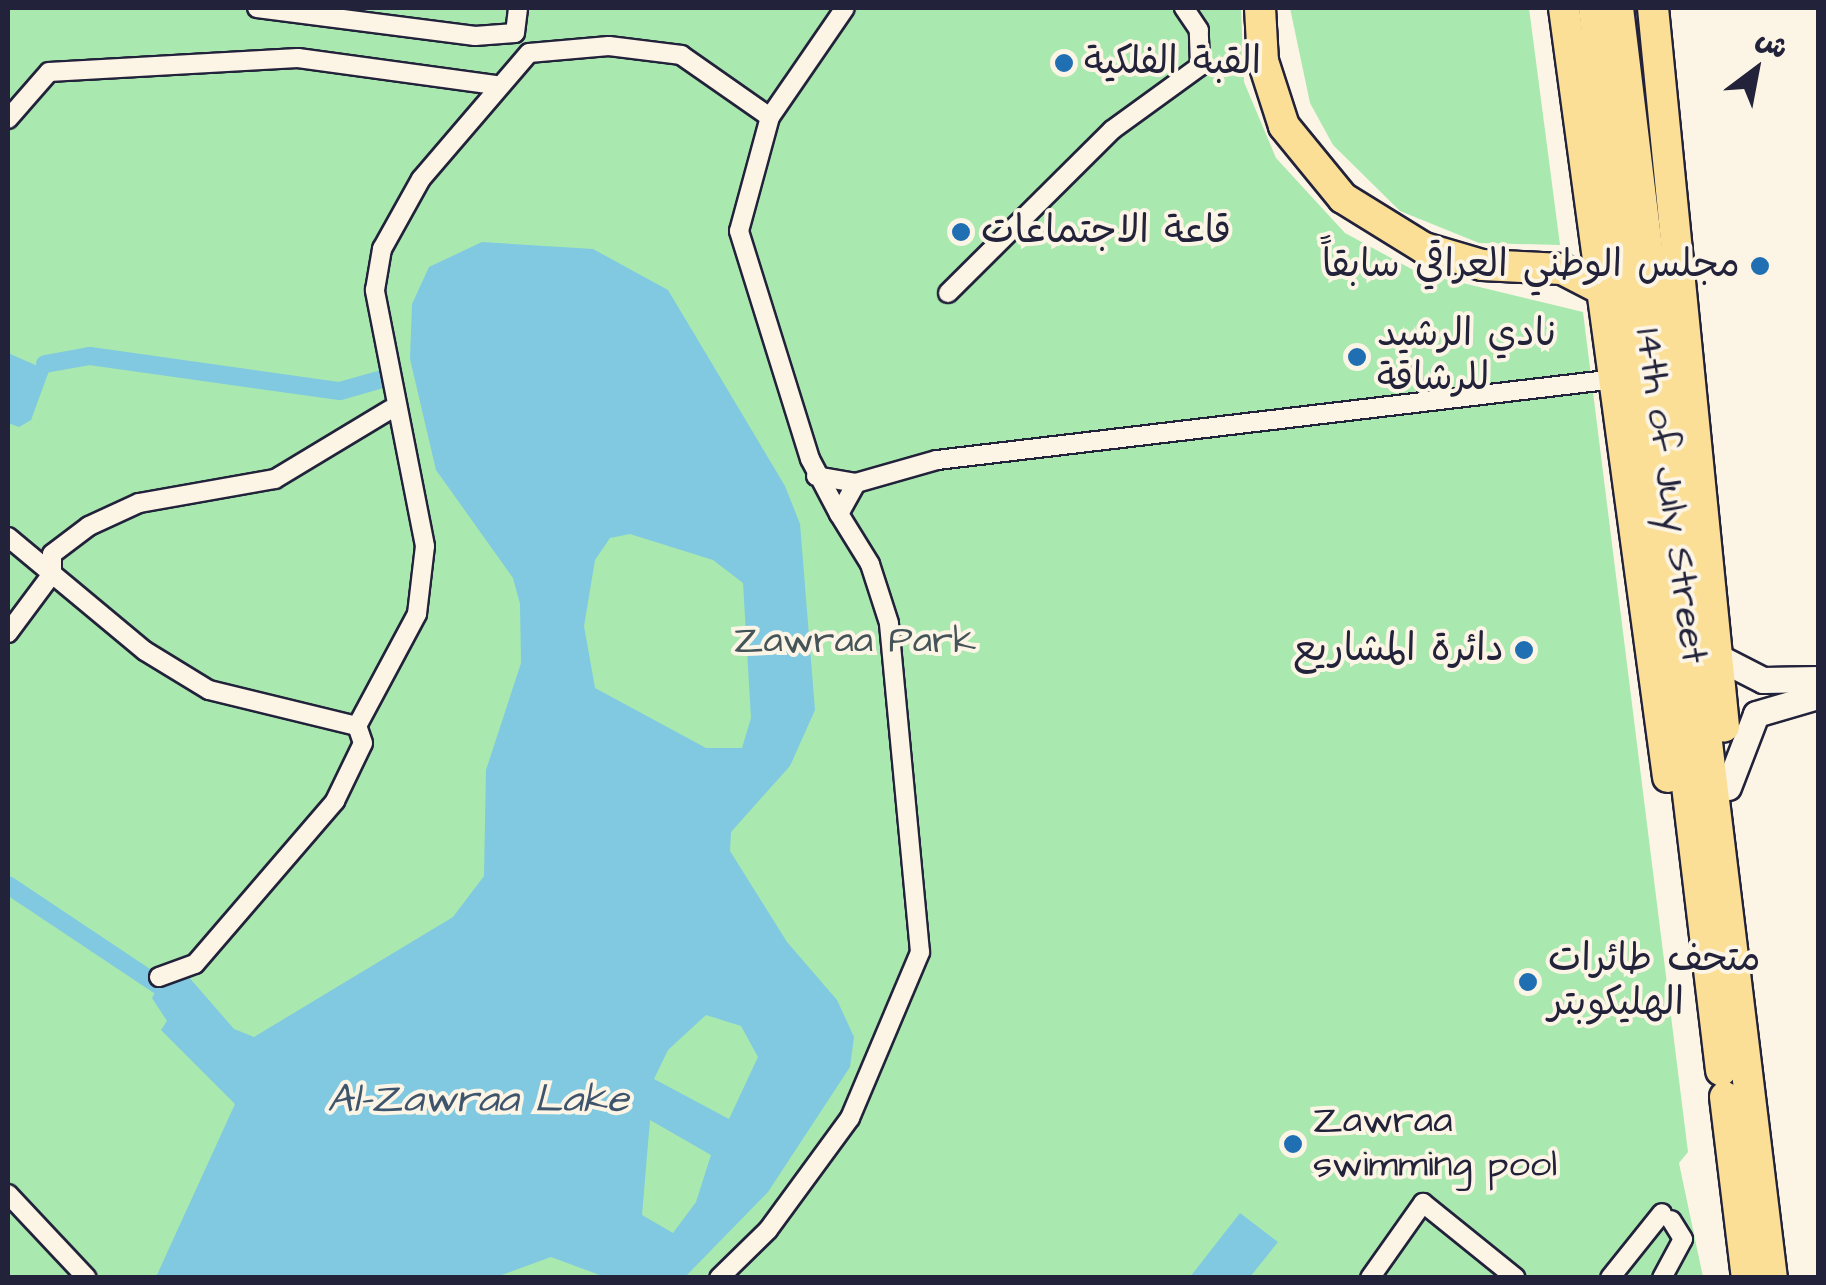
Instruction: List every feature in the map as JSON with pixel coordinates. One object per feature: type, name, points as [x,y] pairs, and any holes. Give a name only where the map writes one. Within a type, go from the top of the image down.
[{"type":"main road","points":[[1260,8],[1263,61],[1284,126],[1343,198],[1438,253],[1562,269],[1602,288]]},
{"type":"main road","name":"14th of July Street","points":[[1564,8],[1614,379],[1702,800],[1724,989],[1723,1084],[1758,1268]]},
{"type":"main road","points":[[1594,8],[1678,596]]},
{"type":"main road","points":[[1618,8],[1678,596]]},
{"type":"main road","name":"14th of July Street","points":[[1653,8],[1708,652],[1702,800]]},
{"type":"main road","name":"14th of July Street","points":[[1678,596],[1708,652]]},
{"type":"main road","name":"14th of July Street","points":[[1678,596],[1758,1268]]},
{"type":"street","points":[[257,8],[447,35],[515,33]]},
{"type":"street","points":[[518,8],[515,33],[529,53]]},
{"type":"street","points":[[719,1278],[775,1221],[850,1118],[920,952],[888,623],[870,564],[816,476],[740,244],[770,117],[845,8]]},
{"type":"street","points":[[948,293],[1112,130],[1200,66],[1199,30],[1184,8]]},
{"type":"street","points":[[159,977],[195,964],[327,813],[358,759],[357,726],[408,634],[424,582],[420,517],[391,409],[395,384],[376,300],[382,249],[421,179],[496,85],[529,53],[609,46],[680,55],[770,117]]},
{"type":"street","points":[[8,119],[56,71],[298,58],[496,85]]},
{"type":"street","points":[[816,476],[860,479],[1614,379]]},
{"type":"street","points":[[8,632],[52,574],[52,554],[116,511],[275,479],[391,409]]},
{"type":"street","points":[[840,514],[860,479]]},
{"type":"street","points":[[8,537],[209,690],[357,726]]},
{"type":"street","points":[[1708,652],[1778,683],[1818,679]]},
{"type":"street","points":[[1702,800],[1756,714],[1818,696]]},
{"type":"street","points":[[8,1194],[86,1278]]},
{"type":"street","points":[[1370,1278],[1422,1203],[1516,1278]]},
{"type":"street","points":[[1610,1278],[1666,1216],[1683,1239],[1662,1278]]},
{"type":"green space","name":"Zawraa Park","points":[[8,8],[1241,8],[1244,82],[1276,158],[1345,233],[1417,272],[1583,312],[1688,1152],[1679,1163],[1703,1277],[8,1277]]},
{"type":"green space","points":[[1290,8],[1529,8],[1560,245],[1479,243],[1400,211],[1333,145],[1310,103]]},
{"type":"water","name":"Al-Zawraa Lake","points":[[482,242],[593,249],[668,290],[785,486],[800,524],[815,710],[790,766],[731,832],[730,851],[787,942],[837,1000],[854,1037],[850,1067],[768,1192],[687,1275],[605,1277],[551,1257],[496,1277],[156,1277],[235,1104],[161,1030],[167,1021],[152,998],[161,981],[187,975],[234,1029],[254,1037],[453,917],[484,876],[486,770],[521,663],[520,604],[513,578],[436,470],[410,359],[412,304],[429,267]],"holes":[[[630,534],[713,560],[743,583],[751,718],[742,748],[706,748],[595,688],[584,626],[595,560],[610,538]],[[706,1015],[741,1026],[758,1057],[729,1119],[654,1079],[668,1050]],[[650,1120],[711,1155],[696,1202],[673,1233],[642,1215]]]},
{"type":"water","points":[[8,353],[49,371],[31,420],[19,427],[8,423]]},
{"type":"water","points":[[1240,1213],[1278,1242],[1250,1277],[1190,1277]]},
{"type":"waterway","points":[[45,364],[90,356],[340,391],[386,378]]},
{"type":"waterway","points":[[8,885],[158,985]]},
{"type":"place","name":"القبة الفلكية","points":[[1064,63]]},
{"type":"place","name":"قاعة الاجتماعات","points":[[961,232]]},
{"type":"place","name":"مجلس الوطني العراقي سابقاً","points":[[1760,266]]},
{"type":"place","name":"نادي الرشيد للرشاقة","points":[[1357,357]]},
{"type":"place","name":"دائرة المشاريع","points":[[1524,650]]},
{"type":"place","name":"متحف طائرات الهليكوبتر","points":[[1528,982]]},
{"type":"place","name":"Zawraa swimming pool","points":[[1293,1144]]}]
